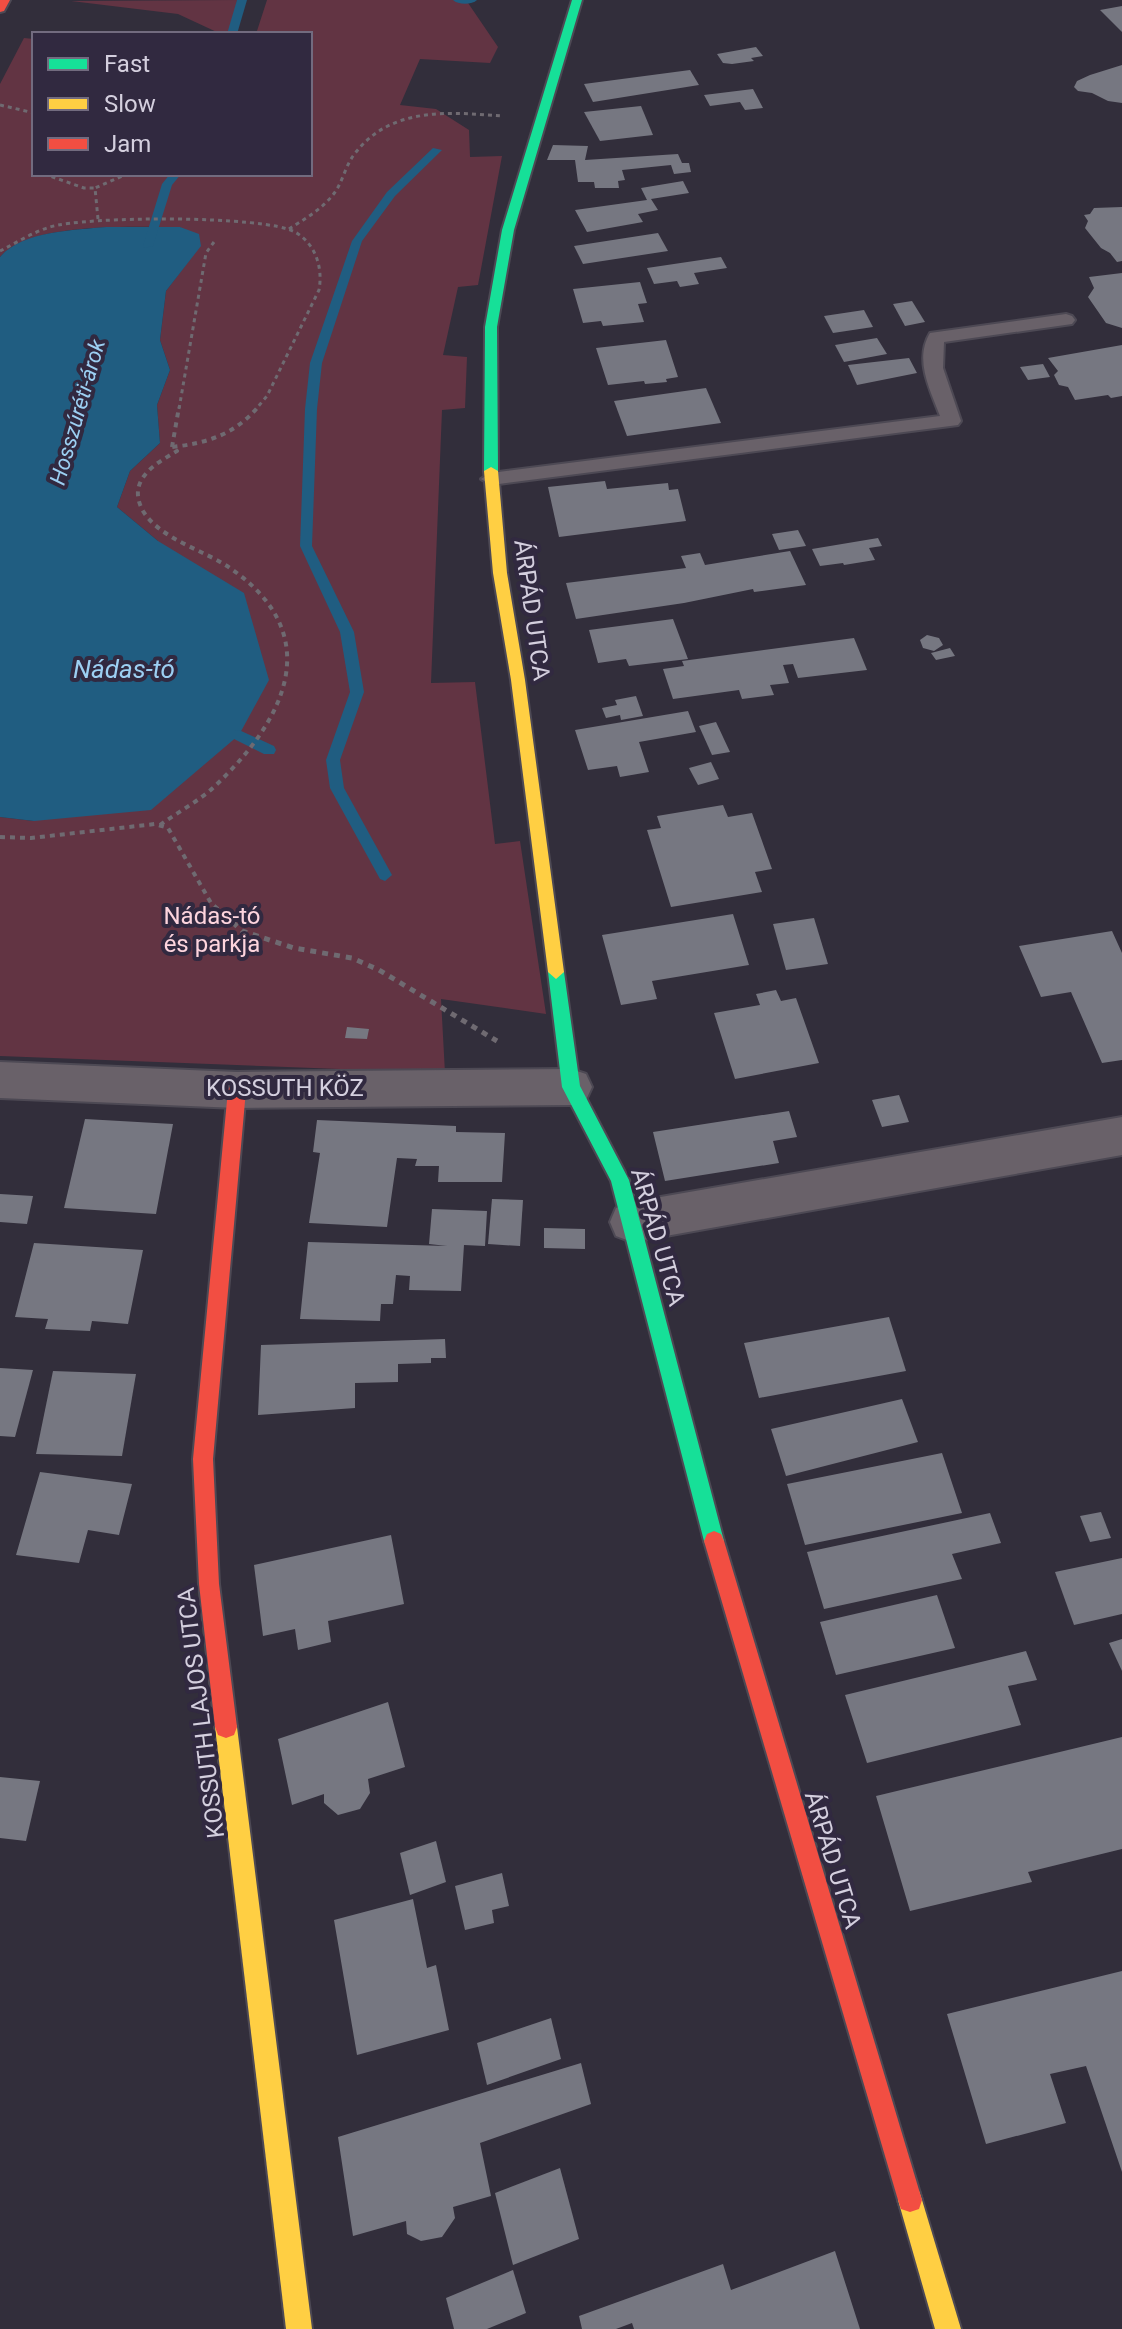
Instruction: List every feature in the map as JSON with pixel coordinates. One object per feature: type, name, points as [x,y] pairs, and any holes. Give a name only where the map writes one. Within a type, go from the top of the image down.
[{"type":"street","points":[[0,9],[5,0]]},
{"type":"street","name":"ÁRPÁD UTCA","points":[[577,0],[506,244],[491,327],[491,479],[500,573],[518,680],[571,1087],[620,1180],[723,1576],[948,2329]]},
{"type":"street","name":"KOSSUTH KÖZ","points":[[0,1080],[237,1090],[571,1087]]},
{"type":"street","name":"KOSSUTH LAJOS UTCA","points":[[237,1090],[203,1459],[208,1569],[299,2329]]},
{"type":"street","points":[[632,1222],[1122,1136]]},
{"type":"lane","points":[[491,479],[951,421],[931,359],[931,347],[937,337],[1066,320]]},
{"type":"path","points":[[0,105],[32,113]]},
{"type":"path","points":[[289,229],[331,199],[363,144],[404,118],[431,112],[514,117]]},
{"type":"path","points":[[50,176],[84,188],[95,188],[122,176]]},
{"type":"path","points":[[95,188],[98,219]]},
{"type":"path","points":[[0,251],[50,227],[98,219],[175,219],[289,229],[311,246],[322,273],[319,290],[277,380],[257,408],[228,433],[204,443],[172,447]]},
{"type":"path","points":[[172,447],[206,253],[214,242]]},
{"type":"path","points":[[160,825],[213,787],[255,739],[284,686],[289,654],[277,619],[254,586],[230,567],[152,521],[142,508],[138,486],[147,469],[177,451],[172,447]]},
{"type":"path","points":[[0,837],[31,838],[160,825],[168,828],[211,903],[242,931],[294,948],[352,958],[379,970],[500,1043]]},
{"type":"green space","points":[[237,0],[234,32],[217,32],[178,14],[71,1]]},
{"type":"green space","name":"Nádas-tó és parkja","points":[[267,0],[466,0],[498,47],[490,63],[420,59],[400,105],[436,109],[469,130],[470,157],[502,156],[478,285],[458,287],[443,355],[467,357],[465,408],[442,410],[431,683],[475,682],[495,844],[520,841],[546,1014],[441,999],[445,1073],[0,1056],[0,817],[34,821],[158,541],[117,507],[130,471],[160,443],[157,405],[170,370],[160,340],[166,291],[200,246],[180,227],[85,228],[35,237],[15,245],[0,257],[0,84],[24,38],[32,39],[32,176],[312,176],[312,32],[257,32]]},
{"type":"water","name":"Nádas-tó","points":[[106,227],[180,227],[199,234],[201,246],[166,291],[160,340],[170,370],[157,405],[160,443],[130,471],[117,507],[158,541],[244,593],[269,680],[239,735],[151,810],[34,821],[0,817],[0,257],[10,248],[35,237]]},
{"type":"building","points":[[1122,6],[1122,32],[1100,10]]},
{"type":"building","points":[[756,47],[763,56],[751,58],[754,61],[723,63],[717,54]]},
{"type":"building","points":[[1122,65],[1122,103],[1078,91],[1074,87],[1077,81],[1090,75]]},
{"type":"building","points":[[690,70],[699,85],[593,102],[584,84]]},
{"type":"building","points":[[753,89],[763,108],[745,110],[740,102],[710,106],[704,95]]},
{"type":"building","points":[[641,106],[653,135],[600,141],[584,112]]},
{"type":"building","points":[[553,145],[588,146],[585,160],[678,154],[682,163],[689,163],[691,172],[674,174],[671,165],[622,170],[625,180],[618,181],[619,188],[595,188],[594,182],[578,182],[575,160],[547,160]]},
{"type":"building","points":[[683,181],[689,193],[651,199],[658,210],[638,214],[643,222],[587,232],[575,210],[647,200],[641,188]]},
{"type":"building","points":[[1122,207],[1122,261],[1117,262],[1085,228],[1088,221],[1084,215],[1090,214],[1094,208]]},
{"type":"building","points":[[658,233],[668,251],[583,264],[574,246]]},
{"type":"building","points":[[721,257],[727,268],[694,273],[699,284],[680,287],[677,281],[654,284],[647,268]]},
{"type":"building","points":[[1122,273],[1122,328],[1106,323],[1088,297],[1094,288],[1089,277]]},
{"type":"building","points":[[640,282],[647,303],[638,304],[644,322],[603,326],[601,321],[583,323],[573,289]]},
{"type":"building","points":[[912,301],[925,322],[905,326],[893,304]]},
{"type":"building","points":[[864,310],[873,327],[833,333],[824,316]]},
{"type":"building","points":[[877,338],[887,354],[844,362],[835,345]]},
{"type":"building","points":[[666,340],[678,377],[666,379],[667,382],[608,385],[596,348]]},
{"type":"building","points":[[1122,345],[1122,396],[1111,398],[1108,395],[1075,400],[1068,387],[1059,385],[1054,375],[1058,371],[1048,358]]},
{"type":"building","points":[[909,358],[917,373],[857,385],[848,365]]},
{"type":"building","points":[[1043,364],[1050,377],[1028,380],[1020,367]]},
{"type":"building","points":[[706,388],[721,423],[627,436],[614,401]]},
{"type":"building","points":[[605,481],[607,489],[668,483],[669,490],[678,489],[686,521],[559,537],[548,487]]},
{"type":"building","points":[[798,530],[806,546],[779,550],[772,534]]},
{"type":"building","points":[[878,538],[882,546],[869,548],[875,560],[820,566],[812,549]]},
{"type":"building","points":[[790,551],[806,585],[754,592],[753,589],[576,619],[566,583],[686,568],[681,556],[700,553],[705,565]]},
{"type":"building","points":[[673,619],[688,659],[629,666],[626,659],[598,663],[589,630]]},
{"type":"building","points":[[927,635],[939,638],[943,645],[934,651],[923,648],[920,640]]},
{"type":"building","points":[[854,638],[867,670],[798,678],[793,664],[783,665],[789,683],[770,685],[774,695],[742,699],[739,690],[673,699],[663,669],[684,666],[682,661]]},
{"type":"building","points":[[950,648],[955,656],[936,660],[931,653]]},
{"type":"building","points":[[636,696],[643,716],[621,720],[620,715],[606,718],[602,708],[617,705],[615,700]]},
{"type":"building","points":[[688,711],[696,732],[639,742],[649,772],[620,777],[617,766],[588,770],[575,730]]},
{"type":"building","points":[[716,722],[730,752],[712,755],[699,726]]},
{"type":"building","points":[[711,762],[719,779],[698,785],[689,768]]},
{"type":"building","points":[[723,805],[728,817],[752,813],[772,869],[755,872],[762,892],[671,907],[647,830],[661,828],[657,816]]},
{"type":"building","points":[[733,914],[749,965],[652,981],[657,999],[621,1005],[602,935]]},
{"type":"building","points":[[814,918],[828,964],[786,970],[773,924]]},
{"type":"building","points":[[1112,931],[1122,953],[1122,1060],[1102,1063],[1071,992],[1041,997],[1019,946]]},
{"type":"building","points":[[776,990],[781,1001],[796,998],[819,1063],[735,1079],[714,1013],[760,1005],[756,994]]},
{"type":"building","points":[[347,1027],[369,1029],[367,1039],[345,1038]]},
{"type":"building","points":[[899,1095],[909,1122],[882,1127],[872,1100]]},
{"type":"building","points":[[789,1111],[797,1137],[773,1141],[779,1163],[665,1181],[653,1132]]},
{"type":"building","points":[[85,1119],[173,1124],[156,1214],[64,1208]]},
{"type":"building","points":[[317,1120],[456,1126],[456,1132],[505,1133],[502,1182],[438,1182],[439,1166],[415,1166],[417,1159],[397,1158],[387,1227],[309,1223],[320,1153],[313,1152]]},
{"type":"building","points":[[0,1194],[33,1196],[27,1224],[0,1222]]},
{"type":"building","points":[[492,1199],[523,1200],[520,1246],[488,1244]]},
{"type":"building","points":[[432,1209],[487,1211],[485,1246],[464,1245],[461,1291],[409,1290],[410,1276],[396,1275],[393,1304],[381,1304],[380,1321],[300,1319],[308,1242],[447,1246],[429,1244]]},
{"type":"building","points":[[544,1228],[585,1229],[585,1249],[544,1248]]},
{"type":"building","points":[[34,1243],[143,1250],[128,1324],[92,1321],[90,1331],[45,1329],[48,1319],[15,1317]]},
{"type":"building","points":[[889,1317],[906,1371],[759,1398],[744,1343]]},
{"type":"building","points":[[445,1339],[446,1358],[431,1358],[431,1363],[398,1364],[398,1382],[355,1383],[355,1408],[258,1415],[261,1345]]},
{"type":"building","points":[[0,1368],[33,1370],[15,1437],[0,1436]]},
{"type":"building","points":[[53,1371],[136,1374],[122,1456],[36,1454]]},
{"type":"building","points":[[902,1399],[918,1442],[786,1476],[771,1429]]},
{"type":"building","points":[[942,1453],[962,1513],[805,1545],[787,1484]]},
{"type":"building","points":[[40,1472],[132,1484],[119,1535],[88,1530],[79,1563],[16,1555]]},
{"type":"building","points":[[1101,1512],[1111,1538],[1090,1542],[1080,1516]]},
{"type":"building","points":[[990,1513],[1001,1543],[952,1554],[962,1579],[824,1609],[807,1552]]},
{"type":"building","points":[[391,1535],[404,1604],[328,1621],[331,1642],[298,1650],[295,1629],[263,1636],[254,1565]]},
{"type":"building","points":[[1122,1558],[1122,1614],[1074,1625],[1055,1572]]},
{"type":"building","points":[[937,1595],[955,1648],[836,1675],[820,1622]]},
{"type":"building","points":[[1122,1639],[1122,1671],[1109,1643]]},
{"type":"building","points":[[1026,1651],[1037,1680],[1008,1686],[1021,1725],[867,1763],[845,1695]]},
{"type":"building","points":[[388,1702],[405,1767],[368,1779],[370,1793],[360,1809],[338,1815],[324,1803],[324,1794],[292,1805],[278,1739]]},
{"type":"building","points":[[1122,1737],[1122,1849],[1028,1872],[1032,1882],[910,1911],[876,1796]]},
{"type":"building","points":[[0,1777],[40,1781],[26,1841],[0,1838]]},
{"type":"building","points":[[436,1841],[446,1882],[410,1895],[400,1853]]},
{"type":"building","points":[[502,1873],[509,1906],[492,1910],[494,1923],[465,1930],[455,1886]]},
{"type":"building","points":[[413,1899],[427,1968],[436,1965],[449,2030],[357,2055],[334,1920]]},
{"type":"building","points":[[1122,1971],[1122,2172],[1086,2066],[1050,2074],[1066,2123],[986,2144],[947,2014]]},
{"type":"building","points":[[551,2018],[561,2059],[487,2085],[477,2043]]},
{"type":"building","points":[[581,2063],[591,2104],[480,2143],[491,2196],[453,2207],[455,2218],[442,2237],[421,2241],[407,2234],[406,2221],[353,2236],[338,2137]]},
{"type":"building","points":[[560,2168],[579,2239],[513,2265],[495,2193]]},
{"type":"building","points":[[835,2251],[860,2329],[634,2329],[632,2323],[616,2329],[582,2329],[579,2316],[723,2264],[731,2290]]},
{"type":"building","points":[[513,2270],[526,2313],[487,2329],[454,2329],[446,2298]]},
{"type":"waterway","name":"Hosszúréti-árok","points":[[233,32],[242,0]]},
{"type":"waterway","points":[[458,0],[472,0]]},
{"type":"waterway","points":[[385,875],[337,788],[333,760],[357,692],[347,632],[306,546],[311,409],[316,363],[357,241],[391,194],[437,150]]},
{"type":"waterway","name":"Hosszúréti-árok","points":[[148,246],[167,184],[174,176]]},
{"type":"waterway","points":[[239,735],[269,750]]},
{"type":"traffic: fast","points":[[491,471],[491,327],[508,230],[577,0]]},
{"type":"traffic: fast","points":[[556,972],[571,1087],[620,1180],[714,1541]]},
{"type":"traffic: slow","points":[[491,471],[500,573],[518,680],[556,972]]},
{"type":"traffic: slow","points":[[226,1727],[299,2329]]},
{"type":"traffic: slow","points":[[910,2200],[948,2329]]},
{"type":"traffic: jam","points":[[0,9],[5,0]]},
{"type":"traffic: jam","points":[[226,1727],[209,1584],[203,1459],[237,1090]]},
{"type":"traffic: jam","points":[[714,1541],[910,2200]]}]
